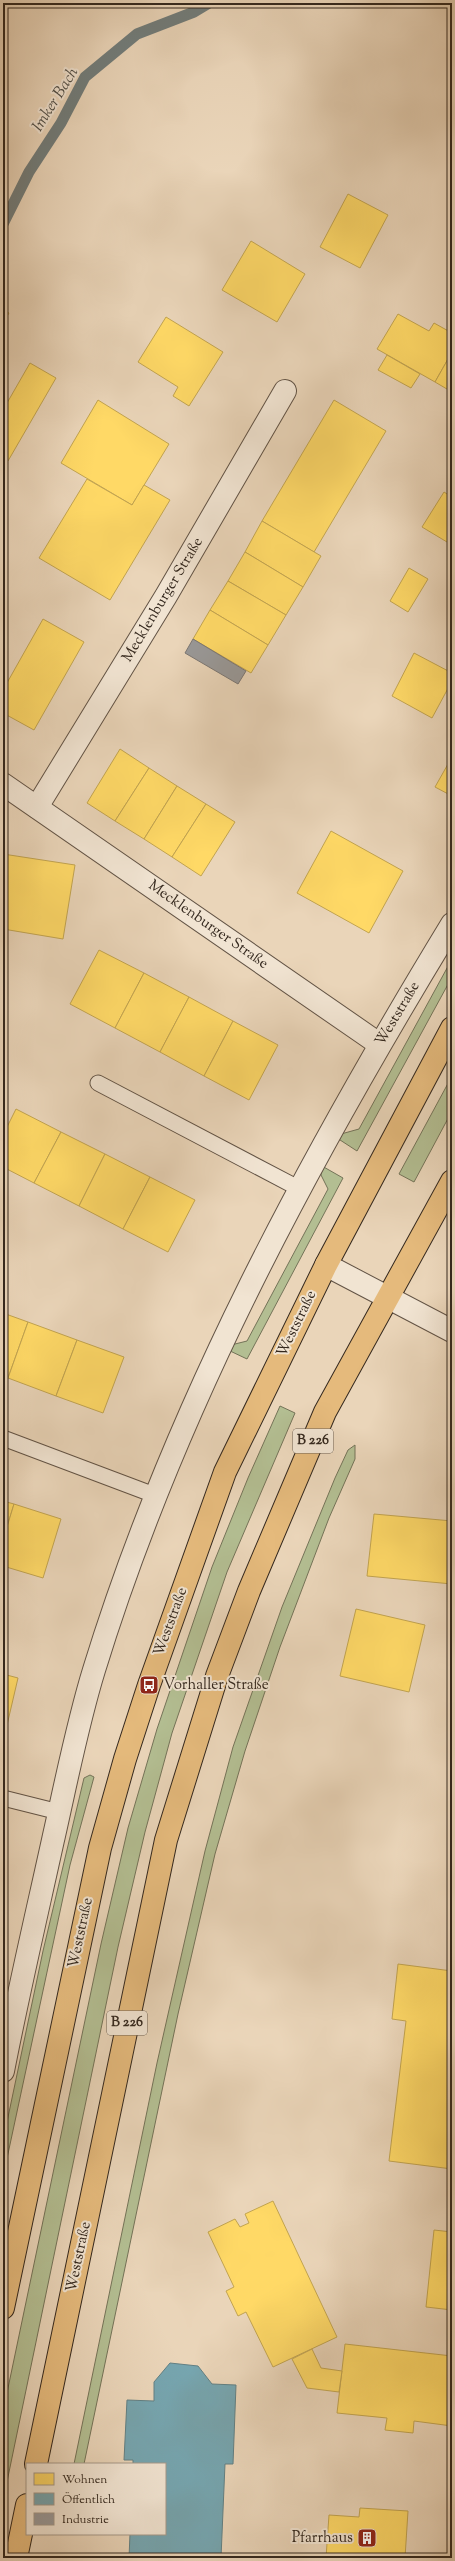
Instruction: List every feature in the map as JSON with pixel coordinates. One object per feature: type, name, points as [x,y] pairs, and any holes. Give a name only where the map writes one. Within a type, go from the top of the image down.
[{"type":"main road","name":"Weststraße","points":[[3,2308],[98,1856],[124,1758],[225,1472],[326,1265],[452,1028]]},
{"type":"main road","name":"Weststraße","points":[[36,2463],[166,1840],[217,1676],[249,1591],[325,1412],[389,1298],[452,1180]]},
{"type":"main road","points":[[16,2558],[26,2510]]},
{"type":"street","name":"Mecklenburger Straße","points":[[37,807],[166,596],[285,391]]},
{"type":"street","name":"Mecklenburger Straße","points":[[3,784],[379,1044]]},
{"type":"street","name":"Weststraße","points":[[3,2071],[59,1812],[94,1670],[141,1533],[216,1356],[255,1273],[379,1044],[452,924]]},
{"type":"street","points":[[326,1265],[452,1331]]},
{"type":"lane","points":[[98,1083],[300,1189]]},
{"type":"lane","points":[[3,1438],[157,1496]]},
{"type":"lane","points":[[3,1798],[59,1812]]},
{"type":"green space","points":[[452,959],[452,977],[357,1151],[337,1138],[341,1134],[359,1129]]},
{"type":"green space","points":[[452,1076],[452,1111],[414,1182],[399,1174]]},
{"type":"green space","points":[[322,1166],[343,1178],[247,1359],[228,1350],[231,1345],[247,1341],[328,1189],[321,1175]]},
{"type":"green space","points":[[280,1406],[295,1413],[227,1572],[172,1733],[145,1832],[118,1947],[3,2501],[3,2412],[101,1944],[128,1828],[157,1729],[212,1567],[248,1478]]},
{"type":"green space","points":[[355,1445],[355,1459],[329,1518],[280,1647],[245,1751],[215,1854],[178,2014],[84,2463],[74,2463],[157,2063],[205,1851],[233,1747],[282,1607],[348,1450]]},
{"type":"green space","points":[[90,1775],[94,1777],[70,1865],[3,2177],[3,2141],[43,1951],[84,1778]]},
{"type":"building: Wohnen","points":[[348,194],[388,215],[360,268],[320,247]]},
{"type":"building: Wohnen","points":[[251,241],[305,274],[277,322],[222,290]]},
{"type":"building: Wohnen","points":[[3,310],[9,313],[3,323]]},
{"type":"building: Wohnen","points":[[398,314],[429,331],[434,323],[452,333],[452,352],[435,382],[377,349]]},
{"type":"building: Wohnen","points":[[166,317],[223,352],[189,406],[173,396],[178,387],[138,362]]},
{"type":"building: Wohnen","points":[[452,352],[452,392],[435,382]]},
{"type":"building: Wohnen","points":[[387,355],[420,374],[411,388],[378,370]]},
{"type":"building: Wohnen","points":[[30,363],[56,378],[8,461],[3,459],[3,410]]},
{"type":"building: Wohnen","points":[[98,400],[169,444],[132,505],[61,463]]},
{"type":"building: Wohnen","points":[[334,400],[386,431],[314,552],[262,521]]},
{"type":"building: Wohnen","points":[[87,479],[132,505],[144,485],[170,500],[110,600],[39,558]]},
{"type":"building: Wohnen","points":[[444,492],[452,497],[452,545],[422,527]]},
{"type":"building: Wohnen","points":[[262,521],[321,556],[303,587],[245,552]]},
{"type":"building: Wohnen","points":[[245,552],[303,587],[286,615],[228,581]]},
{"type":"building: Wohnen","points":[[409,568],[428,579],[408,612],[390,601]]},
{"type":"building: Wohnen","points":[[228,581],[286,615],[268,645],[210,610]]},
{"type":"building: Wohnen","points":[[210,610],[268,645],[251,673],[193,639]]},
{"type":"building: Wohnen","points":[[43,619],[84,642],[34,730],[3,713],[3,690]]},
{"type":"building: Wohnen","points":[[414,653],[452,673],[452,681],[432,718],[392,696]]},
{"type":"building: Wohnen","points":[[120,749],[149,768],[115,821],[87,803]]},
{"type":"building: Wohnen","points":[[452,757],[452,796],[435,787]]},
{"type":"building: Wohnen","points":[[149,768],[177,786],[144,839],[115,821]]},
{"type":"building: Wohnen","points":[[177,786],[206,804],[172,857],[144,839]]},
{"type":"building: Wohnen","points":[[206,804],[235,822],[201,876],[172,857]]},
{"type":"building: Wohnen","points":[[331,831],[403,871],[369,933],[297,893]]},
{"type":"building: Wohnen","points":[[3,854],[75,865],[63,939],[3,929]]},
{"type":"building: Wohnen","points":[[99,950],[144,973],[115,1028],[70,1004]]},
{"type":"building: Wohnen","points":[[144,973],[189,997],[160,1052],[115,1028]]},
{"type":"building: Wohnen","points":[[189,997],[233,1021],[204,1076],[160,1052]]},
{"type":"building: Wohnen","points":[[233,1021],[278,1045],[249,1100],[204,1076]]},
{"type":"building: Wohnen","points":[[16,1109],[61,1132],[34,1183],[3,1167],[3,1135]]},
{"type":"building: Wohnen","points":[[61,1132],[105,1154],[79,1206],[34,1183]]},
{"type":"building: Wohnen","points":[[105,1154],[150,1177],[123,1229],[79,1206]]},
{"type":"building: Wohnen","points":[[150,1177],[195,1200],[168,1252],[123,1229]]},
{"type":"building: Wohnen","points":[[3,1313],[28,1322],[8,1378],[3,1377]]},
{"type":"building: Wohnen","points":[[28,1322],[77,1340],[56,1396],[8,1378]]},
{"type":"building: Wohnen","points":[[77,1340],[124,1357],[103,1413],[56,1396]]},
{"type":"building: Wohnen","points":[[3,1501],[14,1504],[3,1540]]},
{"type":"building: Wohnen","points":[[14,1504],[61,1519],[43,1578],[3,1566],[3,1540]]},
{"type":"building: Wohnen","points":[[374,1514],[452,1521],[452,1584],[367,1576]]},
{"type":"building: Wohnen","points":[[356,1609],[425,1625],[409,1692],[340,1676]]},
{"type":"building: Wohnen","points":[[3,1674],[18,1678],[4,1738],[3,1738]]},
{"type":"building: Wohnen","points":[[398,1964],[452,1971],[452,2169],[389,2161],[406,2021],[392,2019]]},
{"type":"building: Wohnen","points":[[273,2201],[337,2337],[273,2367],[246,2312],[238,2316],[226,2291],[234,2287],[208,2232],[235,2219],[240,2227],[249,2223],[245,2214]]},
{"type":"building: Wohnen","points":[[434,2230],[452,2232],[452,2310],[426,2307]]},
{"type":"building: Wohnen","points":[[345,2344],[452,2356],[452,2426],[414,2421],[413,2433],[385,2430],[387,2418],[337,2413]]},
{"type":"building: Wohnen","points":[[312,2349],[321,2368],[342,2371],[339,2392],[307,2388],[292,2359]]},
{"type":"building: Wohnen","name":"Pfarrhaus","points":[[360,2508],[408,2511],[405,2558],[326,2558],[329,2515],[359,2517]]},
{"type":"building: Öffentlich","points":[[170,2363],[198,2366],[212,2384],[236,2385],[233,2464],[225,2464],[221,2558],[129,2558],[130,2535],[166,2535],[166,2463],[133,2463],[133,2460],[124,2460],[127,2400],[154,2401],[154,2382]]},
{"type":"building: Industrie","points":[[193,639],[246,671],[238,684],[185,653]]},
{"type":"waterway","name":"Imker Bach","points":[[3,224],[29,172],[61,123],[85,77],[137,34],[194,12],[209,3]]},
{"type":"place","name":"Vorhaller Straße","points":[[149,1685]]},
{"type":"place","name":"Pfarrhaus","points":[[367,2538]]}]
